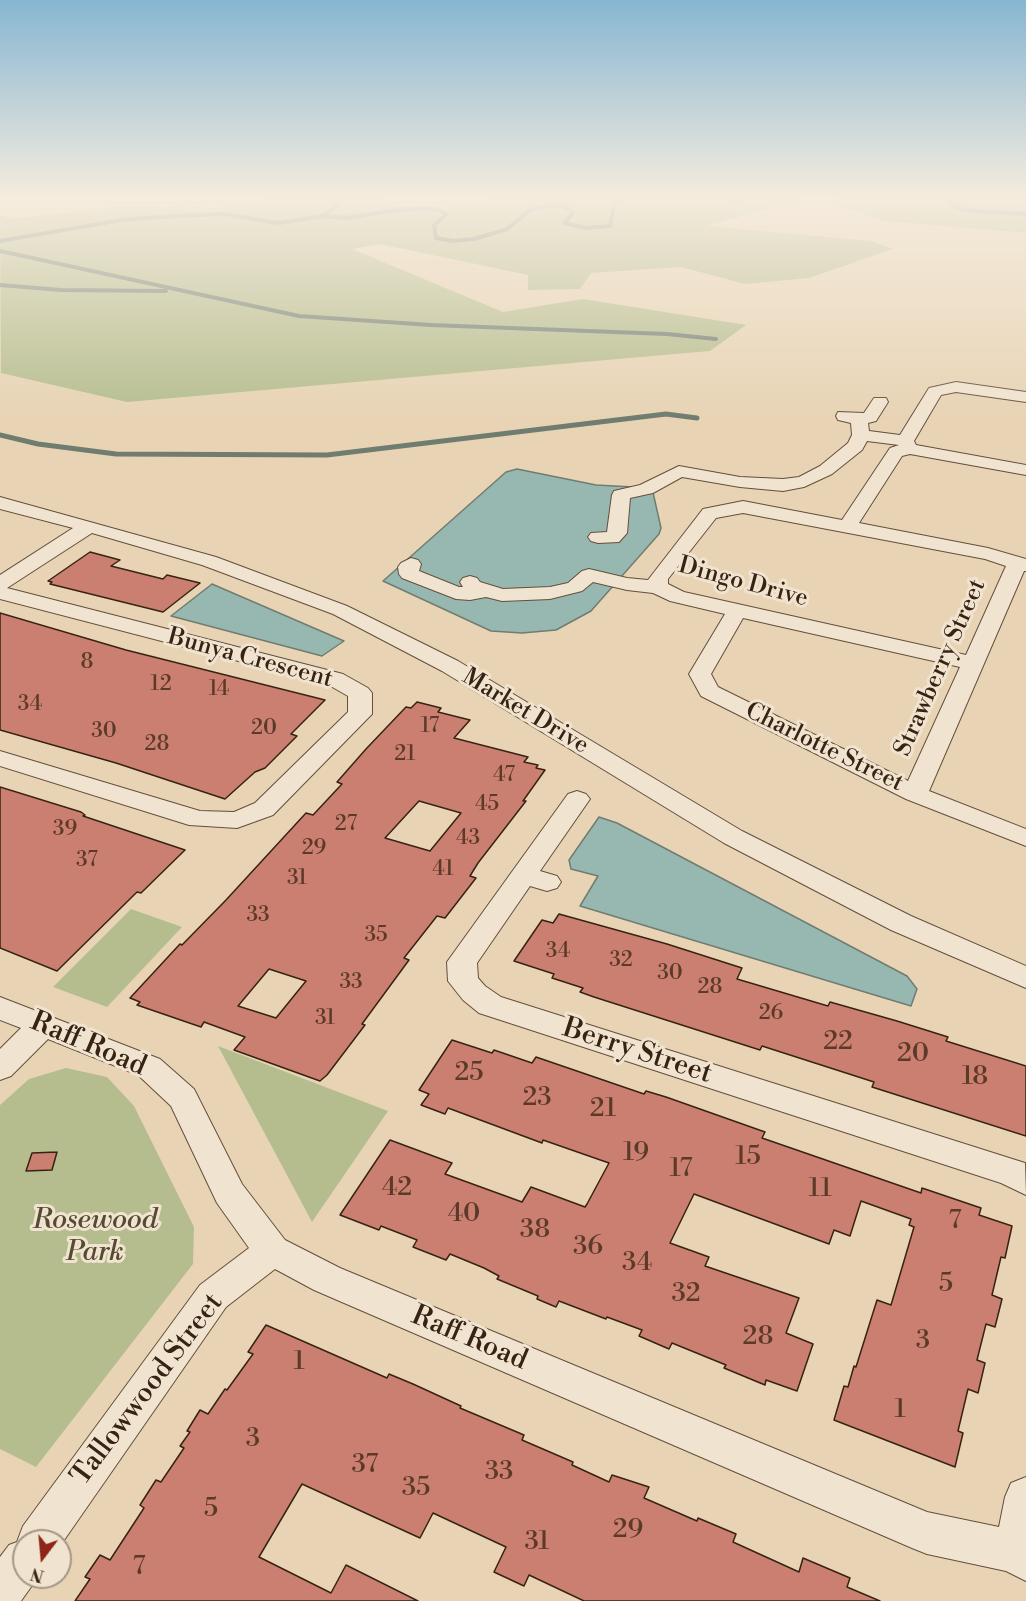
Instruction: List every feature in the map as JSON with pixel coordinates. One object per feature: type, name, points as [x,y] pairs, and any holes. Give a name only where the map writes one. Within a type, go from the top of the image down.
[{"type":"street","points":[[847,527],[896,452],[908,445],[935,391],[956,387],[1026,397]]},
{"type":"street","points":[[855,423],[870,417],[880,402]]},
{"type":"street","points":[[855,423],[908,445],[1026,470]]},
{"type":"street","points":[[411,564],[408,567],[409,574],[456,593],[470,594],[478,586],[502,595],[550,593],[575,587],[589,576],[596,530],[612,538],[617,533],[621,495],[646,489],[660,483],[666,476],[679,471],[740,482],[783,485],[804,482],[826,470],[856,446],[855,423]]},
{"type":"street","name":"Market Drive","points":[[0,503],[209,561],[340,610],[450,666],[733,837],[901,923],[1026,978]]},
{"type":"street","name":"Dingo Drive","points":[[971,663],[677,597],[658,587],[658,578],[710,513],[743,507],[988,554],[1022,564]]},
{"type":"street","points":[[0,585],[89,526]]},
{"type":"street","name":"Strawberry Street","points":[[915,794],[971,663],[1022,564]]},
{"type":"street","points":[[589,576],[627,584],[658,587]]},
{"type":"street","name":"Bunya Crescent","points":[[0,593],[335,679],[360,693],[360,714],[264,809],[237,820],[198,819],[0,758]]},
{"type":"street","name":"Charlotte Street","points":[[738,611],[700,674],[709,691],[915,794],[1026,838]]},
{"type":"street","name":"Berry Street","points":[[577,799],[536,879],[462,962],[463,981],[474,993],[490,1005],[1012,1173],[1026,1181]]},
{"type":"street","name":"Raff Road","points":[[0,1008],[149,1067],[183,1098],[229,1193],[272,1251],[327,1279],[927,1533],[1020,1556]]},
{"type":"street","points":[[0,1068],[42,1025]]},
{"type":"street","name":"Tallowwood Street","points":[[47,1529],[213,1296],[272,1251]]},
{"type":"street","points":[[1020,1556],[1026,1497]]},
{"type":"street","points":[[0,1600],[4,1588],[12,1577]]},
{"type":"green space","points":[[0,270],[402,270],[503,312],[583,299],[746,325],[710,351],[127,402],[1,373]]},
{"type":"green space","points":[[503,270],[640,270],[591,273],[580,289],[528,290],[528,275]]},
{"type":"green space","points":[[691,270],[833,270],[809,278],[745,284]]},
{"type":"green space","points":[[131,909],[182,927],[107,1007],[53,987]]},
{"type":"green space","points":[[218,1046],[388,1111],[312,1222]]},
{"type":"green space","name":"Rosewood Park","points":[[66,1068],[107,1077],[134,1106],[194,1227],[193,1264],[36,1467],[0,1449],[0,1105],[29,1079]]},
{"type":"water","points":[[517,469],[596,485],[652,488],[661,528],[659,534],[591,611],[556,630],[522,633],[491,631],[383,581],[506,472]]},
{"type":"water","points":[[212,584],[344,641],[322,656],[171,616]]},
{"type":"water","points":[[599,817],[617,823],[907,976],[917,989],[911,1006],[580,906],[598,876],[571,869],[569,860]]},
{"type":"building","points":[[90,552],[120,560],[111,566],[163,579],[167,575],[200,583],[163,612],[50,584],[52,582],[48,581]]},
{"type":"building","points":[[0,613],[126,650],[325,700],[291,734],[297,736],[265,768],[255,772],[225,799],[116,763],[0,730]]},
{"type":"building","points":[[417,702],[441,708],[438,712],[470,720],[454,738],[528,757],[524,762],[538,765],[536,768],[545,770],[523,801],[526,801],[478,863],[470,876],[476,878],[445,918],[437,916],[404,958],[409,960],[362,1024],[365,1025],[327,1075],[320,1081],[234,1050],[245,1037],[204,1022],[201,1027],[137,1005],[140,1002],[130,998],[180,944],[182,945],[226,900],[306,813],[313,815],[342,784],[337,782],[406,707],[411,708]],"holes":[[[419,801],[461,813],[430,851],[385,838]],[[269,969],[306,981],[276,1018],[238,1006]]]},
{"type":"building","points":[[0,787],[81,812],[85,815],[83,816],[185,850],[141,893],[137,892],[57,971],[0,948]]},
{"type":"building","points":[[559,914],[742,968],[737,979],[828,1006],[830,1002],[897,1021],[948,1037],[946,1041],[1026,1066],[1026,1136],[872,1087],[874,1082],[762,1046],[760,1050],[594,997],[580,992],[583,988],[552,978],[554,974],[514,961],[542,920],[553,923]]},
{"type":"building","points":[[452,1040],[492,1053],[494,1050],[532,1063],[536,1057],[644,1094],[646,1091],[666,1097],[765,1132],[762,1138],[921,1193],[922,1188],[981,1208],[979,1215],[1012,1226],[1005,1258],[1001,1257],[992,1295],[1002,1299],[995,1327],[986,1324],[977,1360],[985,1363],[978,1393],[968,1389],[958,1431],[963,1433],[955,1467],[834,1420],[844,1386],[848,1387],[854,1366],[856,1367],[877,1300],[891,1305],[914,1227],[909,1225],[911,1219],[861,1201],[850,1236],[834,1230],[829,1244],[694,1194],[670,1243],[709,1257],[705,1266],[799,1298],[786,1333],[813,1344],[797,1391],[766,1380],[765,1385],[724,1368],[726,1365],[672,1343],[669,1349],[639,1336],[642,1330],[607,1317],[606,1319],[559,1301],[556,1307],[537,1299],[538,1296],[497,1279],[499,1276],[484,1268],[450,1254],[446,1260],[413,1247],[417,1240],[381,1226],[379,1230],[340,1215],[390,1140],[452,1163],[445,1174],[522,1202],[531,1187],[585,1207],[587,1204],[609,1163],[543,1140],[542,1143],[448,1108],[445,1114],[421,1105],[429,1094],[419,1090]]},
{"type":"building","points":[[57,1152],[52,1170],[26,1171],[32,1153]]},
{"type":"building","points":[[266,1325],[387,1378],[389,1374],[413,1384],[461,1406],[460,1408],[524,1435],[522,1440],[573,1462],[572,1465],[609,1482],[612,1475],[649,1487],[644,1498],[697,1521],[698,1518],[736,1534],[733,1542],[799,1572],[803,1558],[850,1578],[847,1587],[880,1601],[584,1601],[529,1575],[524,1586],[494,1572],[506,1547],[433,1513],[420,1538],[302,1484],[259,1557],[331,1593],[346,1565],[418,1601],[75,1601],[90,1579],[85,1577],[100,1555],[110,1560],[144,1508],[140,1505],[156,1480],[161,1482],[184,1448],[180,1446],[190,1432],[187,1431],[200,1410],[208,1414],[225,1389],[227,1390],[253,1354],[248,1352]]},
{"type":"waterway","points":[[86,270],[299,316],[431,325],[667,334],[716,339]]},
{"type":"waterway","points":[[0,285],[61,290],[166,291]]},
{"type":"waterway","points":[[0,435],[38,444],[116,454],[327,455],[666,414],[697,418]]}]
